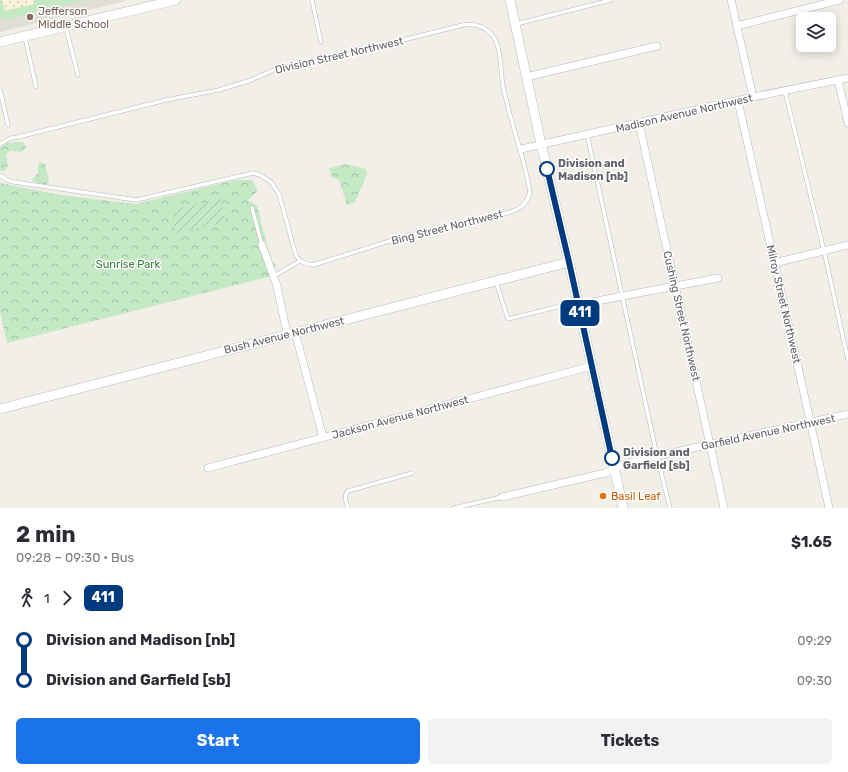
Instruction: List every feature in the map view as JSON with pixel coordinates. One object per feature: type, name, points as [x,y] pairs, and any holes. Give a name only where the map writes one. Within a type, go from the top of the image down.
[{"type":"street","points":[[0,42],[160,2],[176,0]]},
{"type":"street","points":[[510,0],[623,508]]},
{"type":"street","points":[[731,0],[752,98]]},
{"type":"street","points":[[737,26],[840,0]]},
{"type":"street","points":[[526,77],[657,46]]},
{"type":"street","name":"Madison Avenue Northwest","points":[[521,149],[848,78]]},
{"type":"street","points":[[838,80],[848,123]]},
{"type":"street","name":"Milroy Street Northwest","points":[[738,101],[829,508]]},
{"type":"street","name":"Cushing Street Northwest","points":[[639,123],[724,508]]},
{"type":"street","points":[[262,245],[274,276],[323,437]]},
{"type":"street","points":[[774,263],[848,245]]},
{"type":"street","name":"Bush Avenue Northwest","points":[[0,409],[569,262]]},
{"type":"street","points":[[578,303],[718,278]]},
{"type":"street","name":"Jackson Avenue Northwest","points":[[208,468],[592,366]]},
{"type":"street","name":"Garfield Avenue Northwest","points":[[502,497],[605,473],[622,465],[657,456],[848,414]]},
{"type":"lane","points":[[312,0],[321,42]]},
{"type":"lane","points":[[515,24],[610,0]]},
{"type":"lane","name":"Division Street Northwest","points":[[0,144],[11,138],[166,100],[219,90],[251,80],[274,70],[347,54],[463,24],[472,24],[484,28],[496,42],[499,51],[506,100],[521,149]]},
{"type":"lane","points":[[65,26],[78,75]]},
{"type":"lane","points":[[25,36],[36,86]]},
{"type":"lane","points":[[0,90],[8,125]]},
{"type":"lane","points":[[785,91],[824,251],[848,360]]},
{"type":"lane","points":[[587,134],[657,456],[670,508]]},
{"type":"lane","name":"Bing Street Northwest","points":[[300,261],[306,265],[313,265],[410,235],[474,223],[522,207],[530,192],[521,149]]},
{"type":"lane","points":[[0,175],[7,180],[14,182],[136,200],[253,173],[266,178],[276,187],[296,256],[300,261],[274,276]]},
{"type":"lane","points":[[252,208],[262,245]]},
{"type":"lane","points":[[496,281],[508,319],[578,303]]},
{"type":"lane","points":[[348,508],[345,496],[348,491],[412,473]]},
{"type":"lane","points":[[454,508],[502,497]]},
{"type":"shaded area","name":"Jefferson Middle School","points":[[0,0],[129,0],[0,32]]},
{"type":"green space","points":[[0,0],[86,0],[5,20],[0,17]]},
{"type":"green space","points":[[23,142],[26,148],[22,152],[11,151],[6,154],[8,165],[6,170],[0,170],[0,148],[7,143]]},
{"type":"green space","points":[[39,162],[45,164],[48,175],[49,182],[44,185],[32,180],[38,173]]},
{"type":"green space","points":[[345,164],[366,169],[367,174],[355,202],[347,205],[339,180],[332,177],[329,168]]},
{"type":"green space","name":"Sunrise Park","points":[[236,180],[252,180],[258,191],[248,200],[257,206],[271,260],[276,265],[272,276],[7,343],[0,312],[0,183],[60,195],[136,204]]},
{"type":"green space","points":[[221,199],[226,222],[176,233],[171,210]]},
{"type":"sand","points":[[2,0],[34,0],[34,4],[5,11]]},
{"type":"bus line","name":"411","points":[[547,169],[612,458]]},
{"type":"place","name":"Jefferson Middle School","points":[[30,17]]},
{"type":"place","name":"Division and Madison [nb]","points":[[547,169]]},
{"type":"place","name":"Division and Garfield [sb]","points":[[612,458]]},
{"type":"place","name":"Basil Leaf","points":[[603,496]]}]
